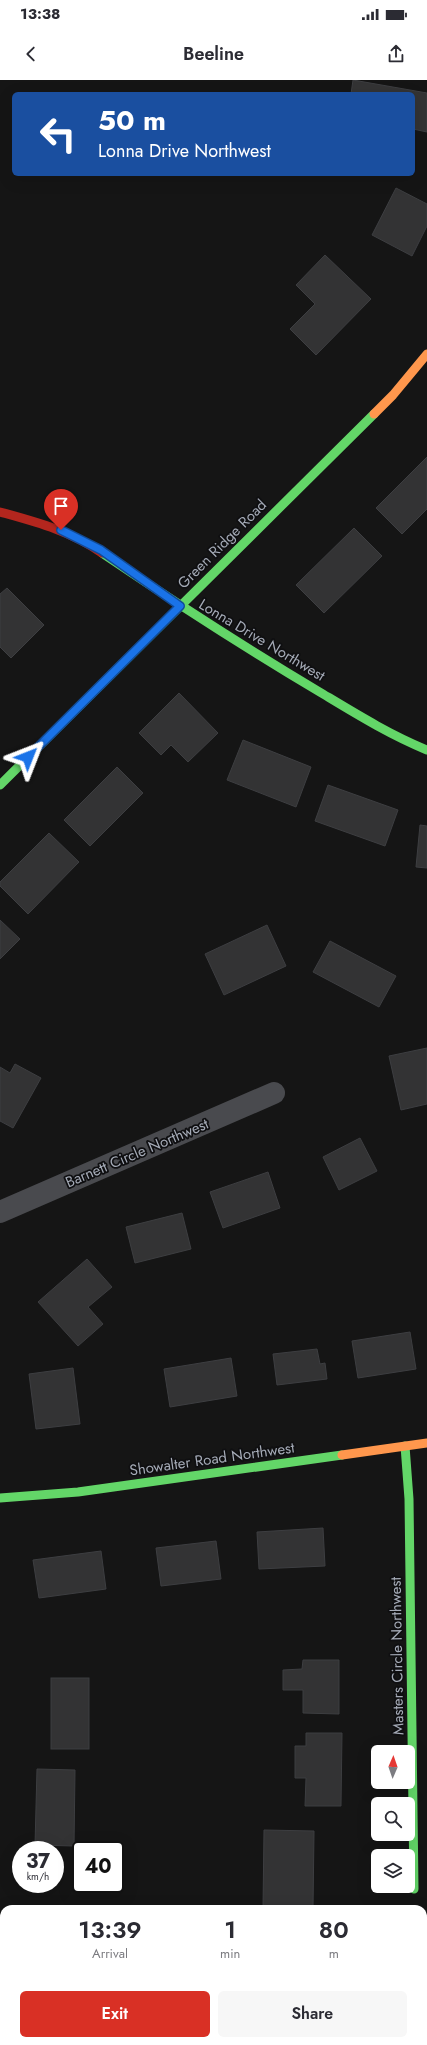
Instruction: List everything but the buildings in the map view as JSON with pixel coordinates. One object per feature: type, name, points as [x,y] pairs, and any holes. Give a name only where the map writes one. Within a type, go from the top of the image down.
[{"type":"street","name":"Green Ridge Road","points":[[0,785],[393,395],[427,354]]},
{"type":"street","name":"Lonna Drive Northwest","points":[[0,512],[48,525],[87,542],[180,606],[281,669],[387,731],[427,750]]},
{"type":"street","name":"Barnett Circle Northwest","points":[[0,1212],[274,1093]]},
{"type":"street","name":"Showalter Road Northwest","points":[[0,1498],[78,1492],[427,1443]]},
{"type":"street","name":"Masters Circle Northwest","points":[[405,1446],[409,1500],[413,1849]]},
{"type":"traffic: fast","points":[[0,785],[374,414]]},
{"type":"traffic: fast","points":[[102,553],[209,624],[290,674],[398,737],[427,750]]},
{"type":"traffic: fast","points":[[405,1446],[409,1499],[413,1849]]},
{"type":"traffic: fast","points":[[0,1498],[78,1492],[342,1455]]},
{"type":"traffic: slow","points":[[374,414],[393,395],[427,354]]},
{"type":"traffic: slow","points":[[342,1455],[427,1443]]},
{"type":"traffic: jam","points":[[0,512],[66,533],[102,553]]},
{"type":"route","points":[[28,757],[180,606],[109,558],[101,550],[61,530]]}]
